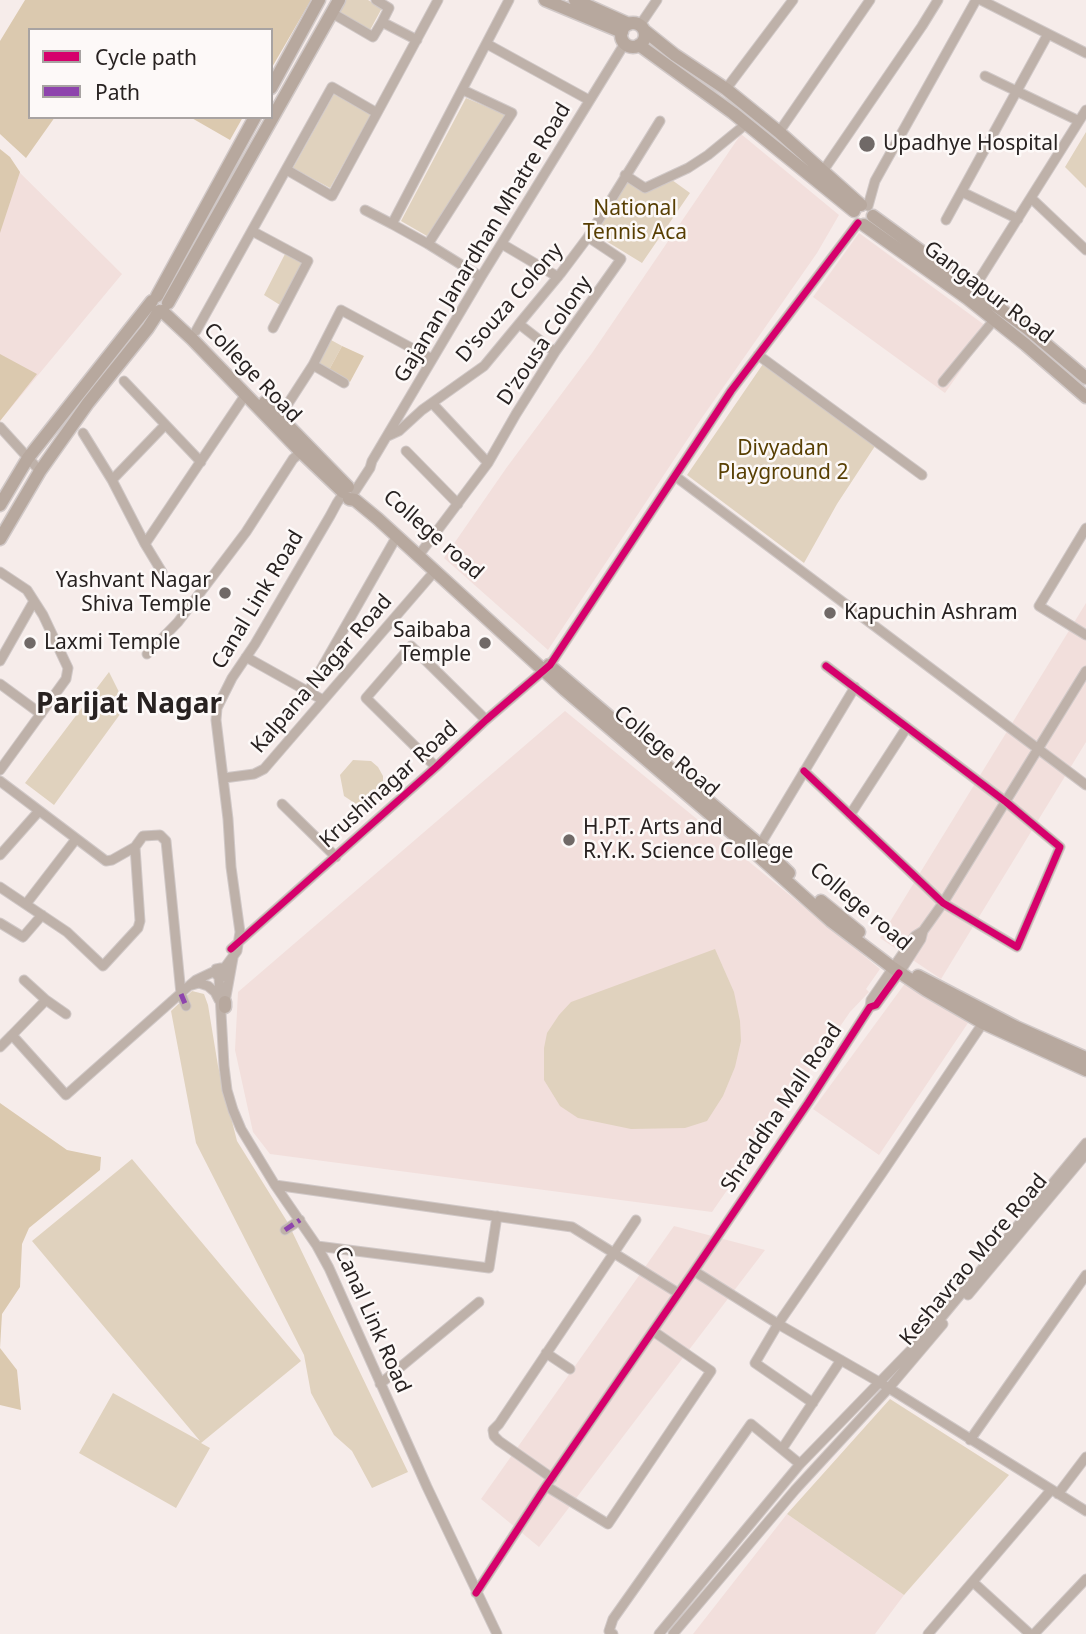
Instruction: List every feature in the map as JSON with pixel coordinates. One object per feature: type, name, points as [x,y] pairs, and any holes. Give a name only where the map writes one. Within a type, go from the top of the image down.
[{"type":"main road","points":[[273,84],[319,0]]},
{"type":"main road","points":[[273,114],[339,0]]},
{"type":"main road","name":"Gangapur Road","points":[[545,0],[632,31]]},
{"type":"main road","name":"Gangapur Road","points":[[575,0],[675,55],[726,89],[823,171],[863,214],[974,288],[1086,378]]},
{"type":"main road","name":"Gangapur Road","points":[[632,31],[631,47],[639,45],[746,124],[863,214],[1086,397]]},
{"type":"main road","points":[[0,505],[28,458],[161,305],[254,119]]},
{"type":"main road","points":[[0,539],[40,471],[88,403],[148,328],[270,119]]},
{"type":"main road","name":"College road","points":[[161,305],[196,331],[349,493],[422,551],[547,668],[760,845],[898,967],[1014,1031],[1085,1055]]},
{"type":"main road","name":"College Road","points":[[161,305],[301,452],[414,551],[434,572],[547,668],[603,724],[831,921],[898,967],[926,990],[983,1023],[1014,1031],[1086,1070]]},
{"type":"street","points":[[332,13],[373,37],[389,8],[376,0]]},
{"type":"street","points":[[286,170],[332,196],[438,0]]},
{"type":"street","points":[[391,224],[509,0]]},
{"type":"street","name":"Gajanan Janardhan Mhatre Road","points":[[349,493],[387,437],[481,277],[632,31],[657,0]]},
{"type":"street","points":[[726,89],[793,0]]},
{"type":"street","points":[[779,132],[870,0]]},
{"type":"street","points":[[823,171],[938,0]]},
{"type":"street","points":[[979,0],[1086,53]]},
{"type":"street","name":"Krushinagar Road","points":[[235,949],[251,931],[547,668],[731,391],[863,214],[875,181],[979,0]]},
{"type":"street","points":[[382,22],[417,40]]},
{"type":"street","points":[[946,220],[1048,34]]},
{"type":"street","points":[[487,44],[589,100]]},
{"type":"street","points":[[985,76],[1079,121]]},
{"type":"street","points":[[196,331],[332,87],[377,113]]},
{"type":"street","points":[[428,244],[512,113],[463,90]]},
{"type":"street","points":[[974,288],[1086,110]]},
{"type":"street","points":[[588,237],[660,121]]},
{"type":"street","points":[[625,175],[645,188],[708,155],[746,124]]},
{"type":"street","points":[[962,192],[1018,219]]},
{"type":"street","points":[[1031,198],[1086,250]]},
{"type":"street","points":[[365,210],[481,277]]},
{"type":"street","points":[[252,231],[308,261],[273,328]]},
{"type":"street","name":"D'souza Colony","points":[[387,437],[399,431],[432,403],[484,366],[588,237]]},
{"type":"street","name":"D'zousa Colony","points":[[422,551],[488,463],[555,352],[621,259],[588,237]]},
{"type":"street","points":[[502,244],[558,277]]},
{"type":"street","points":[[279,416],[313,365],[341,310],[432,359]]},
{"type":"street","points":[[943,382],[994,320]]},
{"type":"street","points":[[519,324],[555,352]]},
{"type":"street","points":[[758,355],[922,475]]},
{"type":"street","points":[[313,365],[344,383]]},
{"type":"street","points":[[124,381],[201,462]]},
{"type":"street","points":[[145,544],[246,394]]},
{"type":"street","points":[[432,403],[488,463]]},
{"type":"street","points":[[112,480],[165,425]]},
{"type":"street","points":[[0,427],[40,471]]},
{"type":"street","points":[[83,433],[162,572]]},
{"type":"street","points":[[406,451],[457,504]]},
{"type":"street","points":[[147,654],[178,622],[246,532],[293,459],[301,452]]},
{"type":"street","points":[[675,476],[1086,785]]},
{"type":"street","name":"Canal Link Road","points":[[349,493],[337,503],[217,708],[231,867],[240,932],[223,1004],[227,1090],[241,1129],[330,1268],[380,1384],[497,1634]]},
{"type":"street","points":[[1086,528],[1039,606],[1086,635]]},
{"type":"street","points":[[308,692],[397,536]]},
{"type":"street","points":[[0,572],[27,590],[43,615],[68,668],[66,679],[0,770]]},
{"type":"street","name":"Kalpana Nagar Road","points":[[224,778],[254,774],[264,769],[434,572]]},
{"type":"street","points":[[0,661],[34,601]]},
{"type":"street","points":[[436,768],[366,698],[411,646],[486,720]]},
{"type":"street","points":[[246,657],[323,700]]},
{"type":"street","points":[[804,771],[943,903],[1017,947],[1060,847],[1006,802],[826,666]]},
{"type":"street","name":"Shraddha Mall Road","points":[[678,1293],[870,1007],[876,1005],[915,936],[923,931],[943,903],[1086,671]]},
{"type":"street","points":[[0,684],[41,713]]},
{"type":"street","points":[[760,845],[855,687]]},
{"type":"street","points":[[850,815],[907,727]]},
{"type":"street","points":[[0,781],[106,861],[135,847],[143,836],[160,835],[166,841],[180,995],[186,1006]]},
{"type":"street","points":[[282,804],[336,857]]},
{"type":"street","points":[[0,855],[38,811]]},
{"type":"street","points":[[26,904],[76,839]]},
{"type":"street","points":[[0,887],[68,932],[103,966],[138,928],[140,921],[135,847]]},
{"type":"street","points":[[0,923],[23,937],[42,915]]},
{"type":"street","points":[[12,1035],[66,1095],[180,995],[194,984],[219,973],[235,949]]},
{"type":"street","points":[[219,973],[223,1004]]},
{"type":"street","points":[[24,980],[66,1014]]},
{"type":"street","points":[[194,984],[212,989],[223,1004]]},
{"type":"street","points":[[0,1047],[46,1000]]},
{"type":"street","points":[[813,1403],[755,1363],[778,1324],[983,1023]]},
{"type":"street","points":[[659,1634],[800,1464],[937,1323],[1086,1143]]},
{"type":"street","name":"Keshavrao More Road","points":[[673,1634],[795,1490],[888,1389],[1086,1154]]},
{"type":"street","points":[[275,1185],[572,1227],[678,1293],[476,1592]]},
{"type":"street","points":[[317,1246],[489,1268],[497,1216]]},
{"type":"street","points":[[285,1230],[300,1220]]},
{"type":"street","points":[[636,1220],[493,1430],[499,1441],[549,1482],[608,1524],[711,1371],[653,1331]]},
{"type":"street","points":[[694,1272],[879,1382],[1086,1511]]},
{"type":"street","points":[[970,1440],[1086,1275]]},
{"type":"street","points":[[380,1384],[479,1302]]},
{"type":"street","points":[[547,1353],[570,1369]]},
{"type":"street","points":[[782,1449],[841,1360]]},
{"type":"street","points":[[613,1634],[609,1631],[613,1619],[751,1424],[800,1464]]},
{"type":"street","points":[[928,1634],[1086,1457]]},
{"type":"street","points":[[973,1582],[1032,1634],[1086,1579]]},
{"type":"shaded area","points":[[25,0],[311,0],[273,66],[273,28],[28,28],[28,119],[54,119],[26,158],[0,134],[0,41]]},
{"type":"shaded area","points":[[193,119],[242,119],[230,140]]},
{"type":"shaded area","points":[[741,134],[839,215],[817,253],[699,422],[548,650],[444,558],[507,467],[592,353]]},
{"type":"shaded area","points":[[0,149],[10,157],[20,172],[0,233]]},
{"type":"shaded area","points":[[0,153],[122,274],[0,421]]},
{"type":"shaded area","points":[[859,233],[990,329],[945,393],[813,297]]},
{"type":"shaded area","points":[[342,346],[364,356],[350,382],[329,370]]},
{"type":"shaded area","points":[[0,354],[37,374],[0,421]]},
{"type":"shaded area","points":[[1086,603],[1086,742],[941,979],[880,938]]},
{"type":"shaded area","name":"H.P.T. Arts and R.Y.K. Science College","points":[[565,711],[880,969],[866,989],[869,992],[850,1012],[712,1212],[270,1154],[253,1132],[235,1050],[238,992]]},
{"type":"shaded area","points":[[906,982],[968,1023],[879,1155],[813,1109]]},
{"type":"shaded area","points":[[0,1103],[67,1150],[101,1157],[100,1170],[29,1228],[22,1244],[20,1287],[2,1314],[0,1348]]},
{"type":"shaded area","points":[[674,1226],[765,1250],[539,1547],[481,1499]]},
{"type":"shaded area","points":[[0,1348],[17,1370],[21,1410],[0,1405]]},
{"type":"shaded area","points":[[787,1514],[904,1595],[875,1634],[693,1634]]},
{"type":"green space","points":[[344,0],[368,0],[382,8],[370,30],[338,11]]},
{"type":"green space","points":[[334,94],[371,115],[330,188],[293,168]]},
{"type":"green space","points":[[466,98],[506,115],[427,236],[401,221]]},
{"type":"green space","points":[[1086,132],[1086,188],[1065,167]]},
{"type":"green space","name":"National Tennis Aca","points":[[625,178],[645,191],[672,180],[690,193],[642,263],[593,233]]},
{"type":"green space","points":[[285,254],[302,263],[280,305],[264,295]]},
{"type":"green space","points":[[331,340],[342,346],[329,370],[318,364]]},
{"type":"green space","name":"Divyadan Playground 2","points":[[763,364],[877,443],[837,504],[804,563],[687,475]]},
{"type":"green space","points":[[109,672],[126,706],[54,805],[25,783]]},
{"type":"green space","points":[[353,760],[371,761],[383,776],[379,798],[371,803],[356,804],[344,796],[340,775]]},
{"type":"green space","points":[[715,949],[734,992],[741,1041],[735,1067],[723,1096],[707,1121],[685,1128],[631,1129],[578,1118],[560,1106],[544,1080],[544,1048],[547,1033],[571,1002]]},
{"type":"green space","points":[[192,991],[204,994],[208,1005],[218,1066],[237,1141],[288,1223],[408,1472],[372,1488],[352,1451],[334,1435],[311,1393],[304,1355],[196,1143],[171,1011]]},
{"type":"green space","points":[[132,1159],[301,1361],[201,1443],[210,1448],[176,1508],[79,1453],[113,1393],[200,1441],[32,1241]]},
{"type":"green space","points":[[890,1399],[1009,1475],[904,1595],[787,1514]]},
{"type":"marked path","points":[[181,994],[186,1006]]},
{"type":"marked path","points":[[285,1230],[300,1220]]},
{"type":"cycle path","points":[[231,949],[550,665],[731,391],[858,223]]},
{"type":"cycle path","points":[[804,771],[943,903],[1017,947],[1060,847],[1006,802],[826,666]]},
{"type":"cycle path","points":[[476,1593],[808,1103],[870,1007],[876,1005],[899,973]]},
{"type":"place","name":"Upadhye Hospital","points":[[867,144]]},
{"type":"place","name":"Yashvant Nagar Shiva Temple","points":[[225,593]]},
{"type":"place","name":"Kapuchin Ashram","points":[[830,613]]},
{"type":"place","name":"Laxmi Temple","points":[[30,643]]},
{"type":"place","name":"Saibaba Temple","points":[[485,643]]},
{"type":"place","name":"H.P.T. Arts and R.Y.K. Science College","points":[[569,840]]},
{"type":"district","name":"Parijat Nagar","points":[[129,705]]}]
